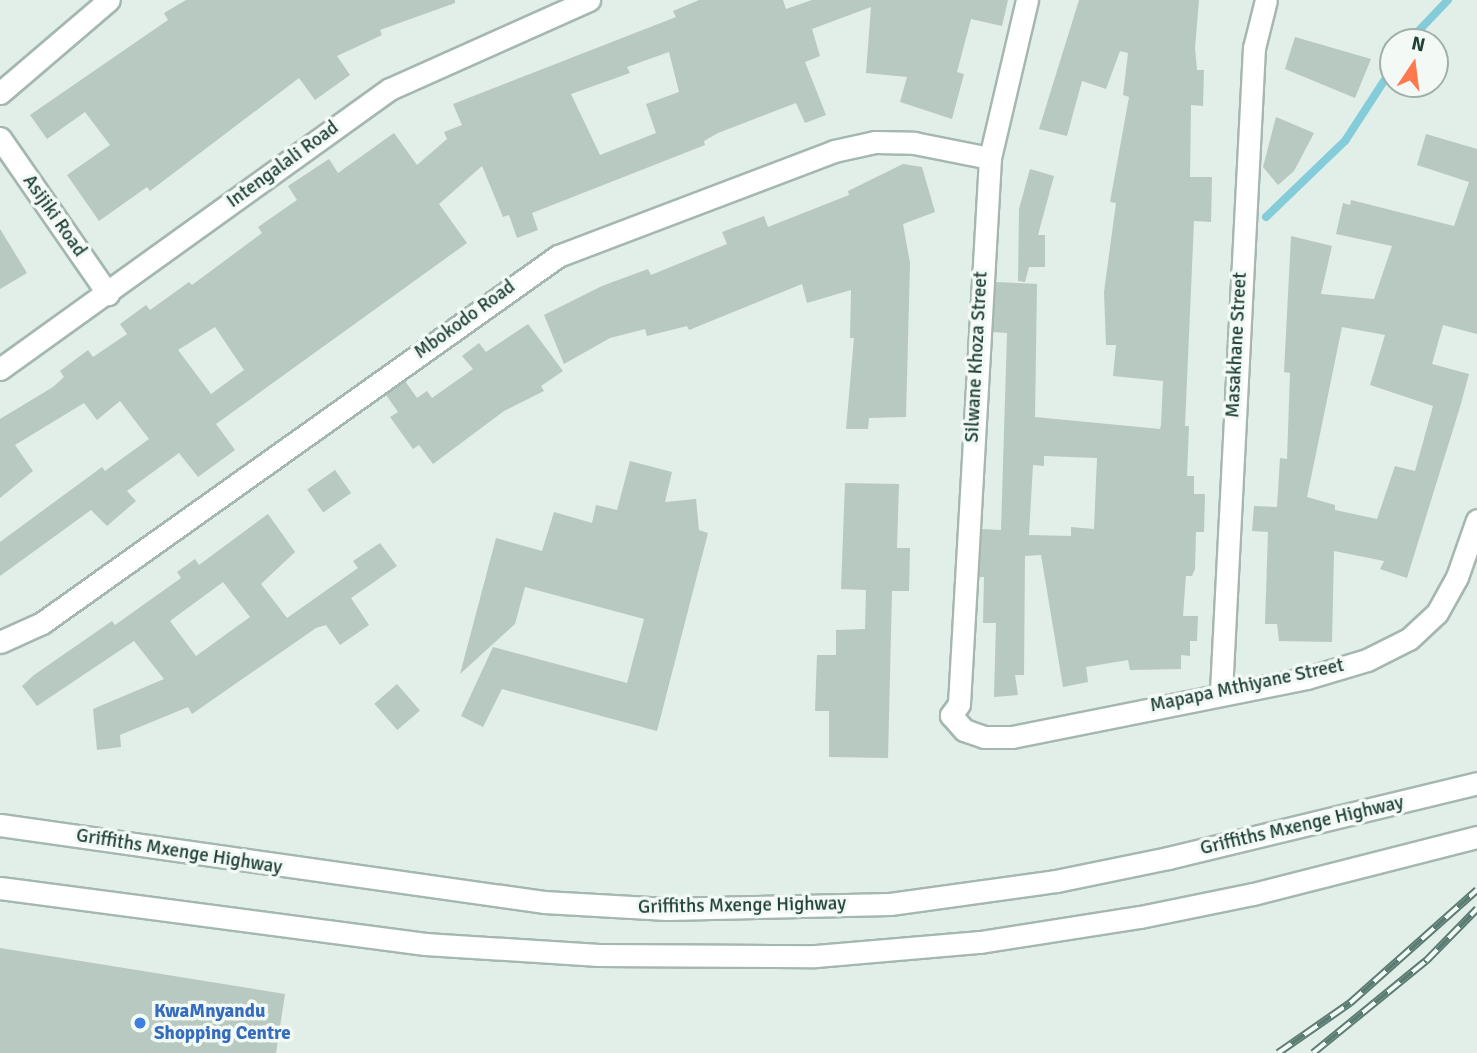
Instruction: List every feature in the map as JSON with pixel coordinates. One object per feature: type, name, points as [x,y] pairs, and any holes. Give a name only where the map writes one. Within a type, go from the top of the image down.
[{"type":"street","points":[[0,93],[109,0]]},
{"type":"street","name":"Intengalali Road","points":[[0,369],[390,89],[589,0]]},
{"type":"street","name":"Silwane Khoza Street","points":[[951,715],[959,704],[990,158],[1027,0]]},
{"type":"street","name":"Masakhane Street","points":[[1221,692],[1252,74],[1259,16],[1266,0]]},
{"type":"street","name":"Asijiki Road","points":[[0,138],[108,294]]},
{"type":"street","name":"Mbokodo Road","points":[[0,642],[42,623],[558,256],[834,151],[875,142],[914,143],[990,158]]},
{"type":"street","name":"Mapapa Mthiyane Street","points":[[951,715],[964,730],[984,737],[1012,737],[1221,692],[1307,678],[1367,660],[1409,639],[1437,613],[1457,577],[1477,520]]},
{"type":"street","name":"Griffiths Mxenge Highway","points":[[0,825],[544,902],[667,909],[890,904],[1056,881],[1156,860],[1477,783]]},
{"type":"street","points":[[0,888],[425,944],[599,955],[817,956],[980,943],[1140,917],[1477,837]]},
{"type":"building","points":[[186,0],[455,0],[455,3],[380,30],[382,35],[337,56],[350,75],[315,100],[299,78],[150,191],[147,187],[99,221],[67,175],[110,145],[85,112],[47,139],[30,115],[168,20],[164,13]]},
{"type":"building","points":[[699,0],[783,0],[786,9],[812,0],[1008,0],[1002,26],[971,19],[957,72],[964,74],[952,119],[900,102],[907,77],[866,73],[871,7],[812,29],[820,56],[805,62],[826,115],[805,123],[796,103],[718,133],[704,141],[705,145],[532,213],[538,230],[517,238],[509,215],[503,217],[482,166],[439,204],[467,243],[216,424],[235,450],[198,477],[179,453],[127,491],[136,501],[107,526],[91,510],[0,576],[0,542],[102,467],[105,471],[149,439],[120,401],[97,420],[84,403],[15,445],[33,471],[0,498],[0,419],[53,387],[64,377],[60,371],[88,350],[93,357],[127,334],[120,324],[146,305],[150,310],[189,282],[192,285],[262,233],[258,227],[297,200],[288,186],[329,159],[338,173],[394,133],[417,165],[447,139],[444,132],[462,125],[453,104],[676,17],[673,11]],"holes":[[[669,52],[679,92],[646,104],[656,133],[600,155],[571,94],[630,73],[627,67]],[[215,327],[244,370],[211,394],[178,350]]]},
{"type":"building","points":[[1079,0],[1199,0],[1195,48],[1197,70],[1204,70],[1203,106],[1191,105],[1190,177],[1212,177],[1211,222],[1194,221],[1185,426],[1189,426],[1187,476],[1194,476],[1194,494],[1205,494],[1204,532],[1196,532],[1195,569],[1192,576],[1186,576],[1183,616],[1198,616],[1197,641],[1190,641],[1190,656],[1181,655],[1181,669],[1130,670],[1128,660],[1086,667],[1088,682],[1063,687],[1041,555],[1025,556],[1024,675],[1015,675],[1018,695],[994,697],[996,623],[983,623],[984,577],[979,577],[982,529],[1001,530],[1007,333],[993,332],[996,282],[1037,284],[1035,417],[1160,429],[1161,425],[1163,381],[1113,376],[1116,345],[1106,345],[1104,292],[1116,203],[1110,202],[1129,97],[1123,95],[1128,53],[1120,51],[1106,89],[1082,81],[1067,136],[1039,129]],"holes":[[[1044,456],[1097,458],[1094,529],[1071,527],[1071,536],[1029,535],[1033,465],[1044,466]]]},
{"type":"building","points":[[1295,37],[1371,59],[1355,98],[1285,69]]},
{"type":"building","points":[[1276,117],[1314,133],[1294,171],[1278,185],[1263,167]]},
{"type":"building","points":[[1426,134],[1477,149],[1477,334],[1443,325],[1432,364],[1469,374],[1460,407],[1407,578],[1380,569],[1384,561],[1334,551],[1332,642],[1279,641],[1277,624],[1265,624],[1268,532],[1252,531],[1254,506],[1277,507],[1280,458],[1287,459],[1290,373],[1284,372],[1291,236],[1332,246],[1321,294],[1374,299],[1392,246],[1336,234],[1343,203],[1350,205],[1351,200],[1454,226],[1469,182],[1417,165]],"holes":[[[1342,327],[1385,335],[1370,385],[1433,406],[1415,471],[1395,466],[1377,519],[1335,510],[1335,505],[1307,497]]]},
{"type":"building","points":[[903,164],[922,167],[935,212],[903,224],[910,263],[906,417],[869,418],[868,429],[846,429],[854,338],[850,338],[851,290],[807,303],[802,284],[689,330],[687,326],[647,336],[645,329],[610,338],[564,364],[544,315],[602,286],[648,269],[651,275],[727,244],[722,232],[764,216],[768,227],[849,195],[848,191]]},
{"type":"building","points":[[1030,169],[1054,176],[1038,235],[1045,235],[1045,267],[1029,267],[1025,282],[1018,281],[1019,209]]},
{"type":"building","points":[[0,229],[27,273],[0,289]]},
{"type":"building","points":[[528,324],[563,371],[541,386],[544,391],[504,411],[433,464],[419,445],[413,449],[390,417],[398,412],[386,395],[405,381],[417,398],[427,391],[432,398],[473,369],[462,356],[479,343],[486,352]]},
{"type":"building","points":[[630,461],[672,472],[665,502],[696,499],[699,530],[708,533],[657,731],[502,689],[483,727],[461,716],[493,647],[627,683],[644,619],[525,587],[515,624],[460,674],[496,538],[542,551],[554,512],[592,523],[596,505],[617,510]]},
{"type":"building","points":[[335,470],[351,493],[323,512],[307,490]]},
{"type":"building","points":[[845,483],[899,484],[897,548],[910,548],[909,591],[892,591],[888,758],[829,757],[829,711],[815,711],[817,655],[836,655],[836,630],[865,629],[866,590],[841,589]]},
{"type":"building","points":[[268,514],[295,552],[261,584],[287,618],[358,568],[353,561],[380,543],[397,566],[351,598],[369,625],[340,645],[326,625],[316,628],[192,714],[188,707],[120,735],[121,747],[97,750],[93,709],[164,679],[134,641],[37,706],[22,686],[34,675],[112,621],[115,625],[181,578],[177,572],[195,559],[199,565]],"holes":[[[223,582],[250,617],[196,656],[170,621]]]},
{"type":"building","points":[[397,684],[420,710],[397,730],[374,704]]},
{"type":"building","name":"KwaMnyandu Shopping Centre","points":[[0,948],[285,994],[276,1053],[0,1053]]},
{"type":"waterway","points":[[1421,28],[1448,0]]},
{"type":"waterway","points":[[1266,217],[1345,141],[1379,89]]},
{"type":"railway","points":[[1278,1053],[1350,1003],[1477,890]]},
{"type":"railway","points":[[1313,1053],[1426,961],[1477,909]]},
{"type":"place","name":"KwaMnyandu Shopping Centre","points":[[140,1023]]}]
